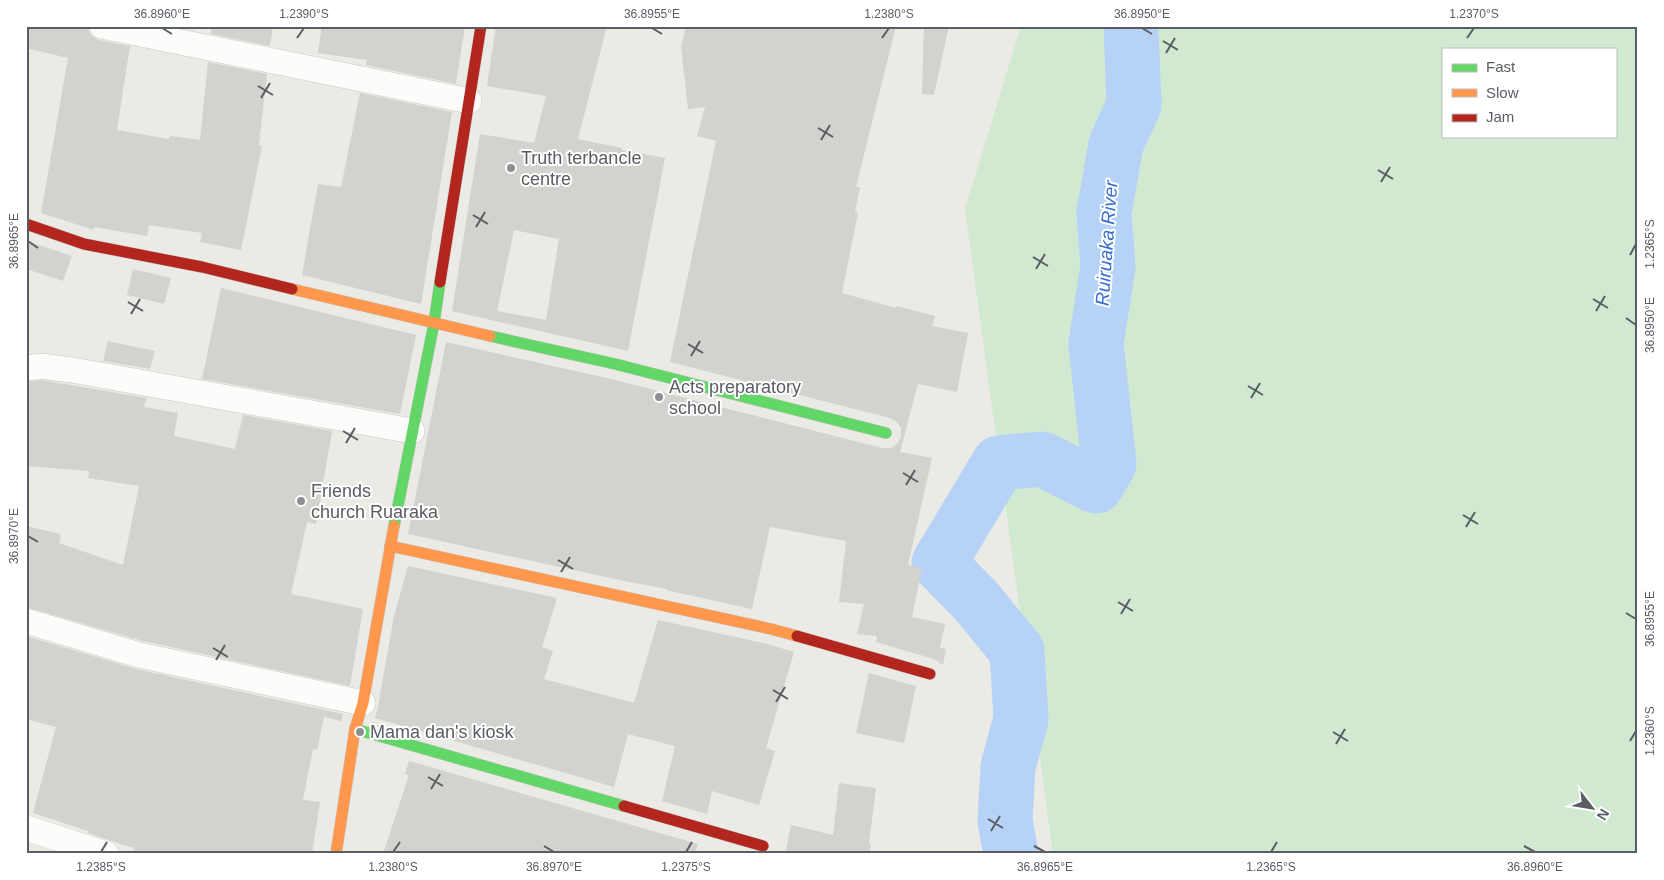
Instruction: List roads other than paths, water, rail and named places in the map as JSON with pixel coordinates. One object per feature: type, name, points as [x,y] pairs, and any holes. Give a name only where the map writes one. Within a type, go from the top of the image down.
[{"type":"street","points":[[102,26],[469,101]]},
{"type":"street","points":[[336,854],[355,729],[363,703],[390,546],[434,324],[481,26]]},
{"type":"street","points":[[26,224],[84,244],[202,267],[434,324],[615,364],[886,433]]},
{"type":"street","points":[[26,368],[41,366],[72,370],[412,431]]},
{"type":"street","points":[[390,546],[771,629],[930,674]]},
{"type":"street","points":[[26,621],[139,655],[363,703]]},
{"type":"street","points":[[355,729],[763,846]]},
{"type":"street","points":[[26,828],[106,854]]},
{"type":"waterway","name":"Ruiruaka River","points":[[1011,854],[1005,821],[1008,767],[1021,719],[1017,651],[976,601],[939,563],[999,463],[1042,459],[1096,486],[1109,464],[1096,344],[1108,266],[1104,213],[1116,144],[1134,105],[1131,26]]},
{"type":"place","name":"Truth terbancle centre","points":[[511,168]]},
{"type":"place","name":"Acts preparatory school","points":[[659,397]]},
{"type":"place","name":"Friends church Ruaraka","points":[[301,501]]},
{"type":"place","name":"Mama dan's kiosk","points":[[360,732]]}]
